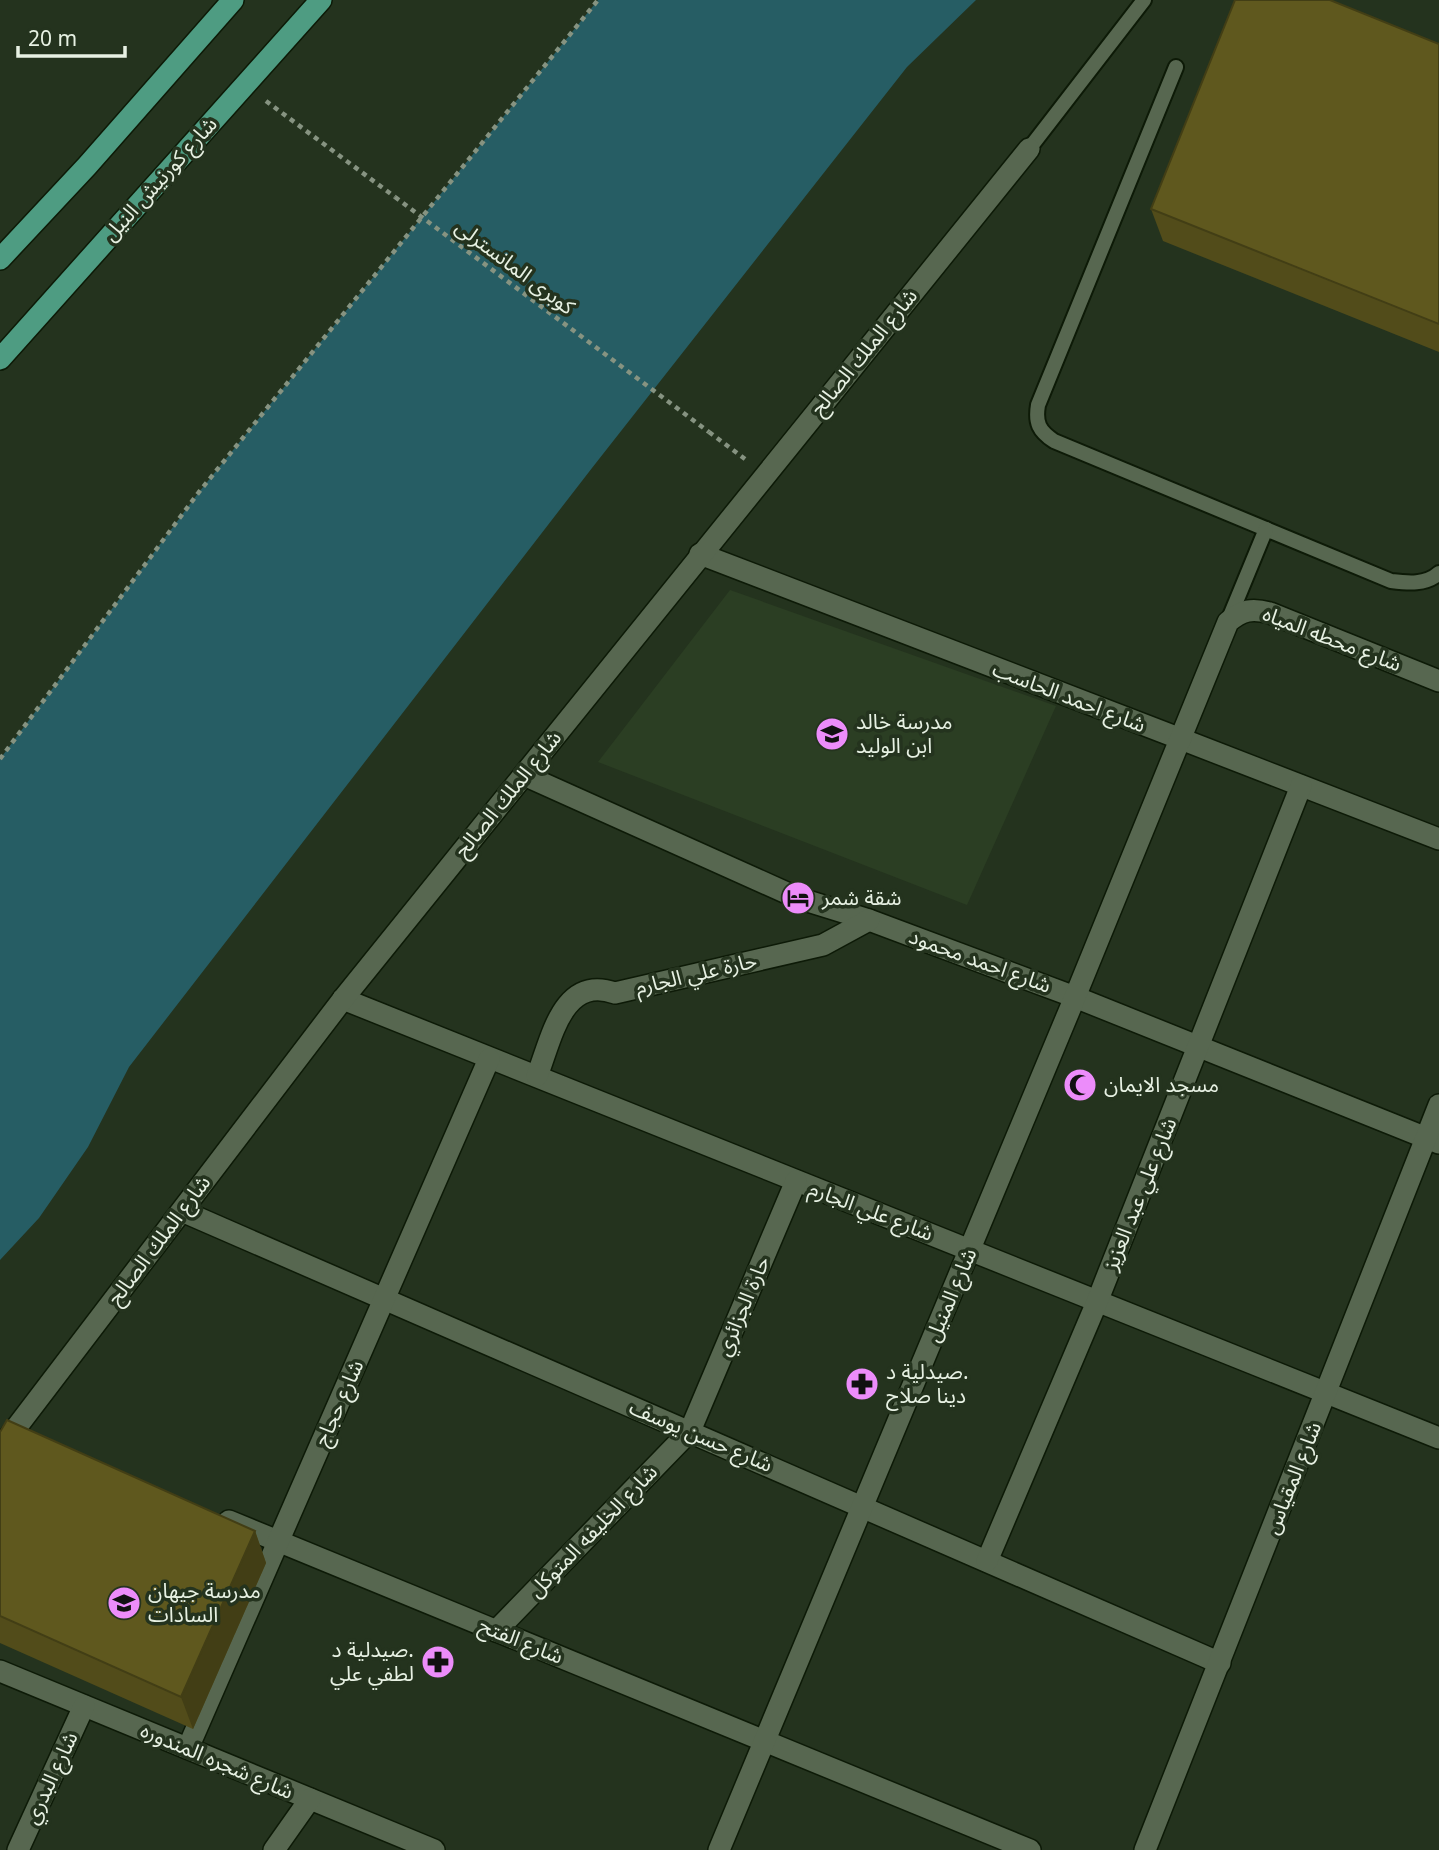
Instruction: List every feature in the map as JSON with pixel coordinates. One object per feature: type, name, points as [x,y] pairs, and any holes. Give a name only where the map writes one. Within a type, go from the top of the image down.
[{"type":"highway","points":[[0,259],[87,166],[233,0]]},
{"type":"highway","name":"شارع كورنيش النيل","points":[[0,359],[321,0]]},
{"type":"street","name":"شارع الملك الصالح","points":[[6,1441],[343,999],[1029,149]]},
{"type":"street","name":"شارع احمد الحاسب","points":[[700,554],[1439,839]]},
{"type":"street","name":"شارع محطه المياه","points":[[1228,622],[1240,612],[1255,609],[1270,613],[1439,681]]},
{"type":"street","points":[[1181,739],[1228,622]]},
{"type":"street","name":"شارع المنيل","points":[[719,1850],[1181,739]]},
{"type":"street","name":"شارع احمد محمود","points":[[524,775],[798,898],[869,920],[1075,997],[1433,1141]]},
{"type":"street","name":"شارع علي عبد العزيز","points":[[987,1561],[1097,1302],[1301,786]]},
{"type":"street","name":"حارة علي الجارم","points":[[537,1076],[563,1012],[569,1001],[579,993],[603,989],[615,993],[823,945],[869,920]]},
{"type":"street","name":"شارع علي الجارم","points":[[343,999],[1439,1438]]},
{"type":"street","name":"شارع حجاج","points":[[188,1748],[489,1059]]},
{"type":"street","name":"شارع المقياس","points":[[1145,1850],[1326,1394],[1433,1141],[1439,1105]]},
{"type":"street","name":"حارة الجزائري","points":[[690,1431],[796,1181]]},
{"type":"street","name":"شارع حسن يوسف","points":[[182,1211],[1220,1663]]},
{"type":"street","name":"شارع الخليفه المتوكل","points":[[496,1631],[690,1431]]},
{"type":"street","points":[[6,1441],[38,1443]]},
{"type":"street","name":"شارع الفتح","points":[[215,1515],[1030,1850]]},
{"type":"street","name":"شارع شجره المندوره","points":[[0,1671],[434,1850]]},
{"type":"street","name":"شارع البدري","points":[[19,1850],[85,1706]]},
{"type":"street","points":[[274,1850],[310,1799]]},
{"type":"lane","points":[[1029,149],[1144,0]]},
{"type":"lane","points":[[1176,67],[1038,405],[1035,419],[1041,433],[1054,441],[1391,581],[1414,583],[1435,577],[1439,573]]},
{"type":"lane","points":[[1228,622],[1266,529]]},
{"type":"path","points":[[0,759],[199,492],[598,0]]},
{"type":"path","name":"كوبرى المانسترلى","points":[[245,85],[765,474]]},
{"type":"shaded area","name":"مدرسة خالد ابن الوليد","points":[[730,590],[1056,706],[967,905],[598,762]]},
{"type":"water","points":[[598,0],[976,0],[907,67],[592,468],[129,1067],[88,1147],[39,1218],[0,1260],[0,759],[199,492]]},
{"type":"building","points":[[1235,0],[1330,0],[1439,44],[1439,324],[1151,209]]},
{"type":"building","name":"مدرسة جيهان السادات","points":[[7,1420],[255,1531],[181,1697],[0,1616],[0,1432]]},
{"type":"place","name":"مدرسة خالد ابن الوليد","points":[[832,734]]},
{"type":"place","name":"شقة شمر","points":[[798,898]]},
{"type":"place","name":"مسجد الايمان","points":[[1080,1085]]},
{"type":"place","name":"صيدلية د. دينا صلاح","points":[[862,1384]]},
{"type":"place","name":"مدرسة جيهان السادات","points":[[124,1603]]},
{"type":"place","name":"صيدلية د. لطفي علي","points":[[438,1662]]}]
